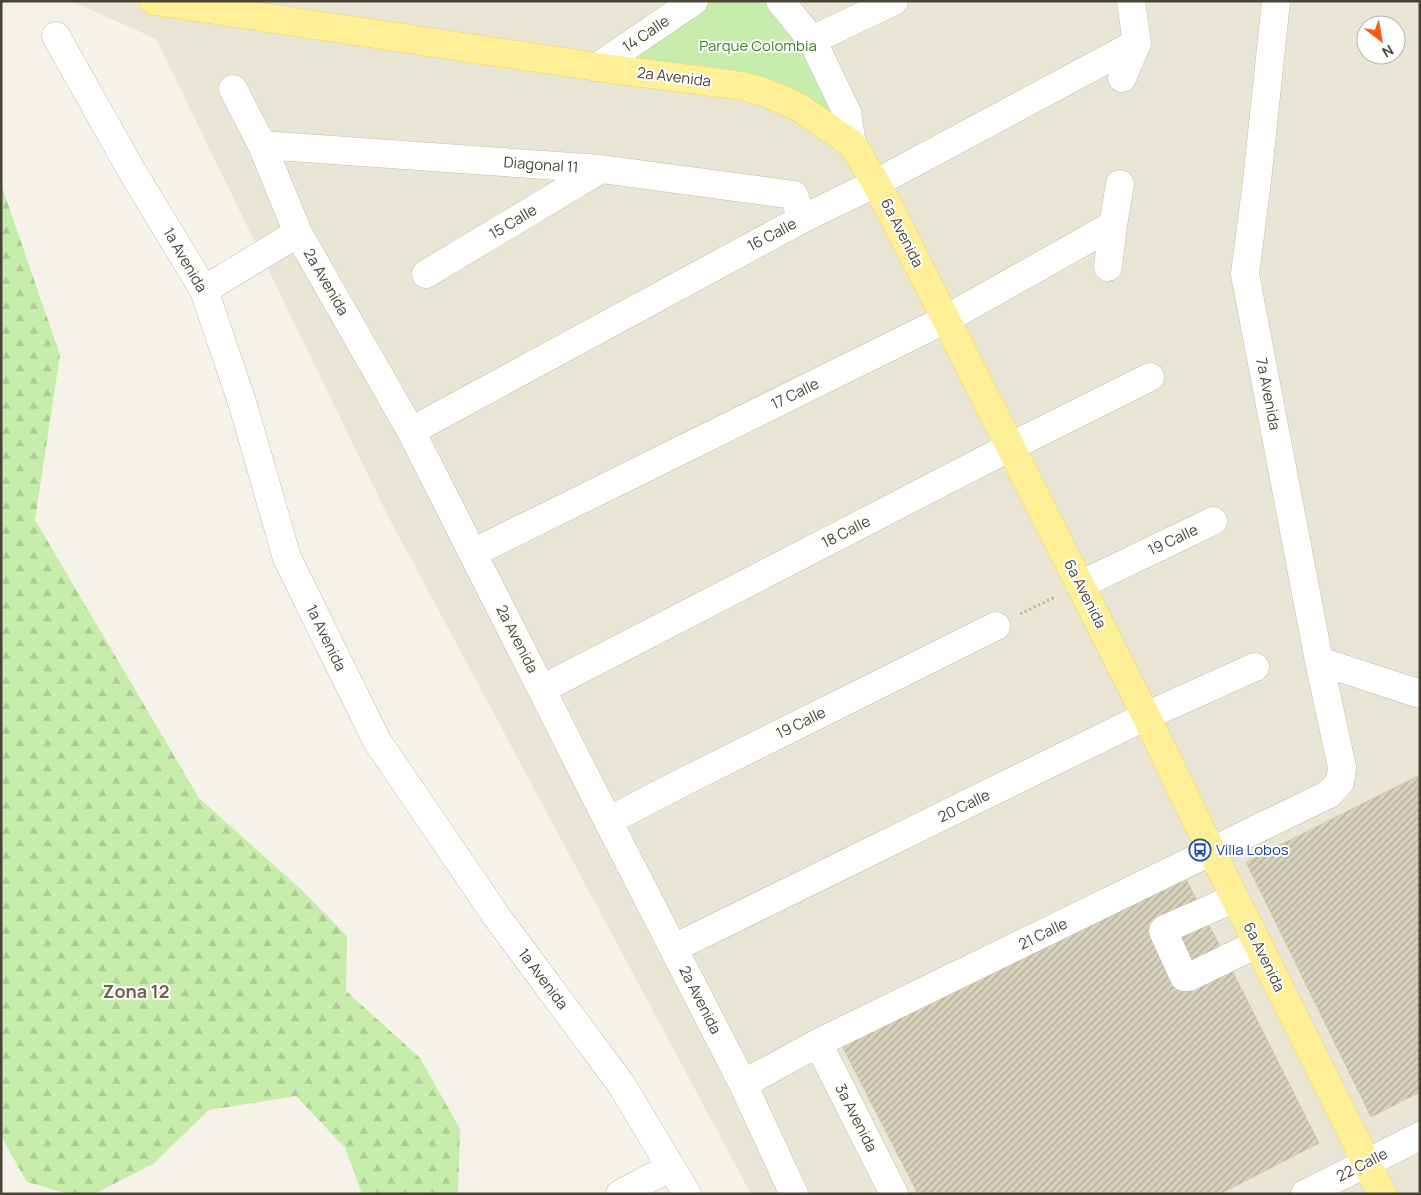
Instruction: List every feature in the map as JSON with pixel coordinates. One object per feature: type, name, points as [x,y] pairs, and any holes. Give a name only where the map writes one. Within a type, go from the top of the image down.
[{"type":"main road","name":"2a Avenida","points":[[154,1],[598,67],[743,86],[767,93],[800,108],[852,144]]},
{"type":"main road","name":"6a Avenida","points":[[852,144],[876,183],[1080,584],[1382,1194]]},
{"type":"street","name":"14 Calle","points":[[598,67],[694,1]]},
{"type":"street","name":"6a Avenida","points":[[780,1],[812,40],[847,113],[852,144]]},
{"type":"street","points":[[812,40],[894,1]]},
{"type":"street","name":"7a Avenida","points":[[1276,1],[1245,274],[1318,661],[1342,768],[1340,782]]},
{"type":"street","points":[[1122,78],[1136,43],[1131,2]]},
{"type":"street","name":"1a Avenida","points":[[56,36],[133,173],[204,290],[243,405],[288,558],[377,741],[497,917],[621,1084],[687,1194]]},
{"type":"street","name":"16 Calle","points":[[411,431],[802,219],[876,183],[1136,43]]},
{"type":"street","name":"2a Avenida","points":[[233,89],[262,145],[298,232],[411,431],[743,1084],[794,1194]]},
{"type":"street","name":"Diagonal 11","points":[[262,145],[601,169],[794,195],[802,219]]},
{"type":"street","name":"15 Calle","points":[[426,274],[601,169]]},
{"type":"street","points":[[1108,266],[1120,184]]},
{"type":"street","name":"17 Calle","points":[[473,553],[946,319],[1113,225]]},
{"type":"street","points":[[204,290],[298,232]]},
{"type":"street","name":"18 Calle","points":[[542,689],[1010,447],[1150,378]]},
{"type":"street","name":"19 Calle","points":[[1080,584],[1213,521]]},
{"type":"street","name":"19 Calle","points":[[608,821],[996,626]]},
{"type":"street","points":[[1318,661],[1420,694]]},
{"type":"street","name":"20 Calle","points":[[674,948],[1146,716],[1255,667]]},
{"type":"street","name":"21 Calle","points":[[743,1084],[818,1043],[1329,794],[1340,782]]},
{"type":"street","points":[[1234,898],[1163,931],[1163,934],[1186,978],[1257,944]]},
{"type":"street","name":"3a Avenida","points":[[818,1043],[894,1194]]},
{"type":"street","name":"22 Calle","points":[[1305,1194],[1420,1136]]},
{"type":"street","points":[[620,1194],[671,1167]]},
{"type":"shaded area","points":[[71,1],[1420,1],[1420,1194],[751,1194],[388,516],[156,39]]},
{"type":"green space","name":"Parque Colombia","points":[[697,1],[779,1],[850,135],[767,93],[604,68]]},
{"type":"green space","points":[[1,184],[60,355],[35,520],[199,798],[303,891],[347,936],[346,991],[420,1058],[460,1129],[458,1194],[362,1194],[345,1148],[296,1096],[209,1110],[153,1164],[94,1194],[68,1194],[27,1182],[1,1136]]},
{"type":"building","points":[[1420,775],[1420,1092],[1371,1117],[1246,862]]},
{"type":"building","points":[[1183,873],[1319,1143],[1220,1194],[918,1194],[842,1046]]},
{"type":"place","name":"Villa Lobos","points":[[1200,850]]},
{"type":"district","name":"Zona 12","points":[[136,992]]}]
